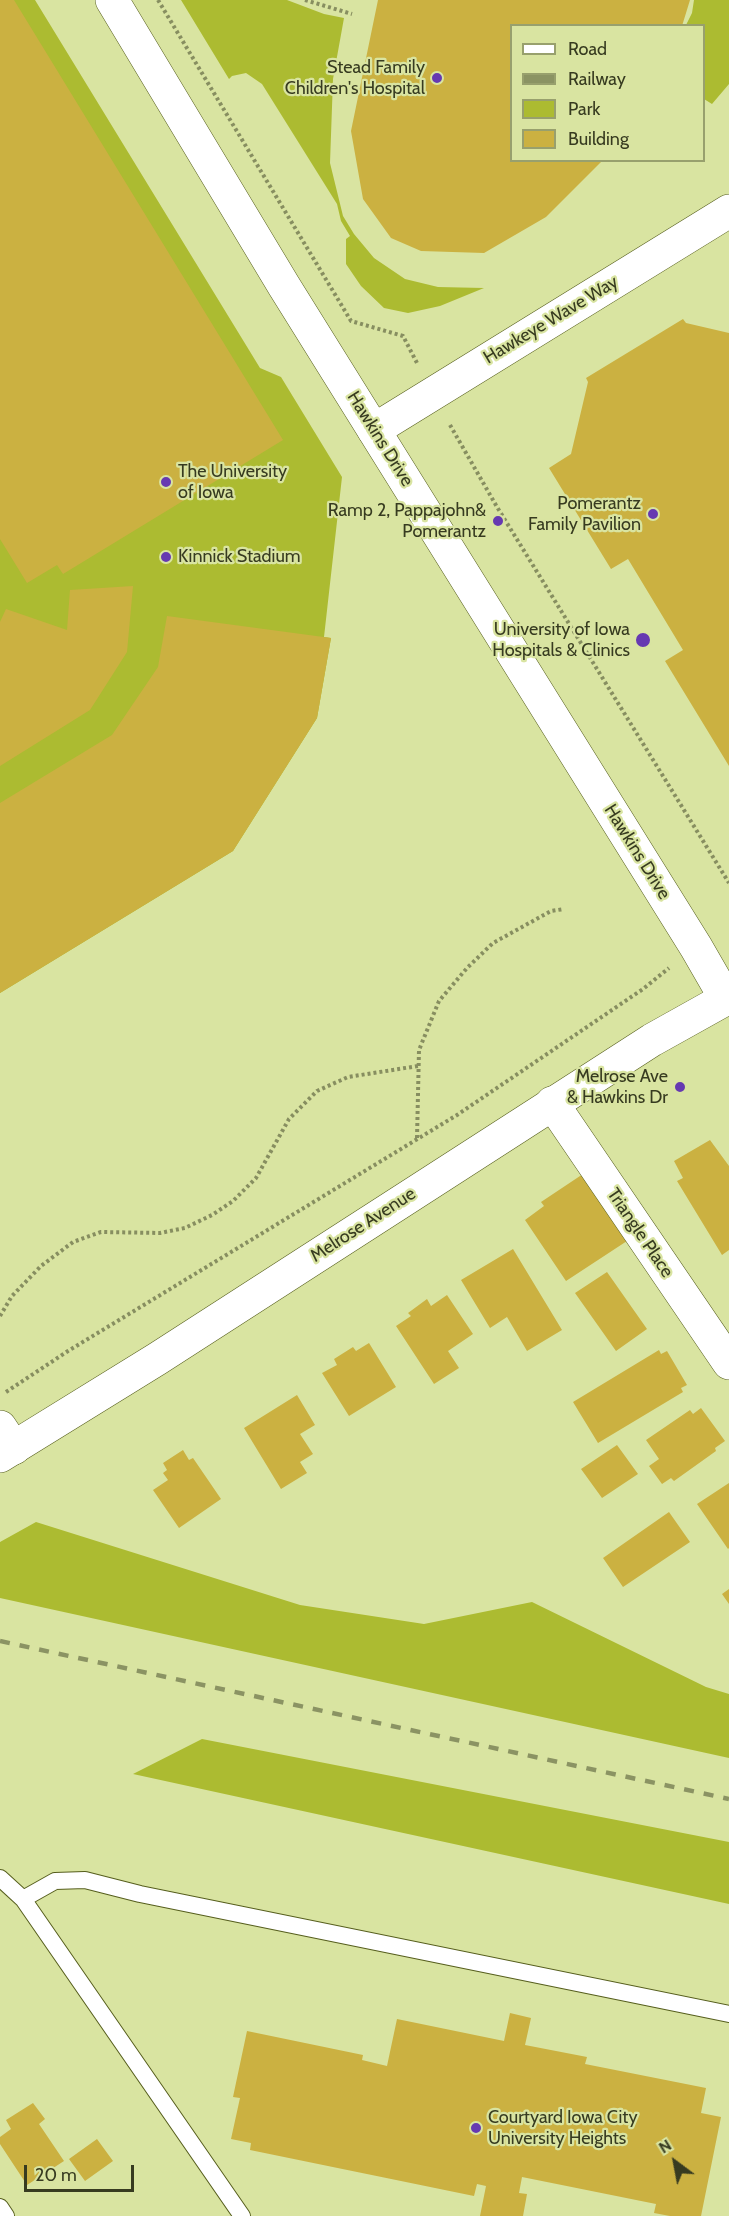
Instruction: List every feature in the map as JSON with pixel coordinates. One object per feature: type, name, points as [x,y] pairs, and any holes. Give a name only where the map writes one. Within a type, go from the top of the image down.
[{"type":"street","name":"Hawkins Drive","points":[[112,0],[284,286],[728,998]]},
{"type":"street","name":"Hawkeye Wave Way","points":[[374,430],[729,212]]},
{"type":"street","name":"Melrose Avenue","points":[[5,1444],[157,1359],[669,1029],[728,998]]},
{"type":"street","name":"Triangle Place","points":[[552,1103],[729,1363]]},
{"type":"lane","points":[[0,1878],[23,1899],[242,2216]]},
{"type":"lane","points":[[23,1899],[55,1881],[85,1880],[140,1894],[729,2014]]},
{"type":"lane","points":[[0,2207],[6,2216]]},
{"type":"path","points":[[158,0],[351,321],[403,336],[432,393],[497,507],[729,883]]},
{"type":"path","points":[[305,0],[352,14]]},
{"type":"path","points":[[417,1139],[419,1050],[439,1001],[467,968],[493,943],[551,911],[564,909]]},
{"type":"path","points":[[0,1396],[68,1351],[457,1115],[643,989],[696,947]]},
{"type":"path","points":[[0,1316],[12,1296],[41,1266],[73,1242],[101,1232],[160,1233],[185,1227],[212,1215],[233,1201],[256,1178],[289,1119],[317,1091],[348,1077],[418,1066]]},
{"type":"green space","name":"Kinnick Stadium","points":[[0,0],[35,0],[260,368],[281,377],[342,477],[324,637],[331,638],[317,718],[233,851],[0,993]]},
{"type":"green space","points":[[181,0],[287,0],[324,14],[344,18],[333,79],[330,163],[343,216],[354,234],[374,258],[405,279],[438,287],[484,288],[440,306],[408,313],[384,308],[361,286],[346,264],[346,239],[350,236],[341,221],[337,204],[262,84],[246,73],[232,76],[229,79]]},
{"type":"green space","points":[[694,0],[729,0],[729,84],[712,104],[705,100],[705,24],[686,24],[692,13]]},
{"type":"green space","points":[[36,1522],[300,1605],[424,1624],[532,1602],[706,1687],[729,1694],[729,1758],[0,1598],[0,1542]]},
{"type":"green space","points":[[202,1739],[729,1842],[729,1904],[133,1774]]},
{"type":"building","points":[[0,0],[14,0],[283,440],[63,574],[57,565],[27,583],[0,539]]},
{"type":"building","name":"Stead Family Children's Hospital","points":[[378,0],[690,0],[683,24],[510,24],[510,162],[601,162],[546,217],[484,253],[421,251],[391,238],[363,199],[351,131]]},
{"type":"building","name":"Pomerantz Family Pavilion","points":[[683,319],[686,323],[729,333],[729,766],[665,661],[683,650],[628,559],[611,569],[549,468],[571,454],[588,382],[586,378]]},
{"type":"building","points":[[133,586],[127,652],[90,710],[0,766],[0,622],[6,609],[67,630],[70,590]]},
{"type":"building","points":[[167,616],[331,638],[317,718],[233,851],[0,993],[0,803],[112,735],[158,667]]},
{"type":"building","points":[[710,1140],[729,1166],[729,1250],[722,1255],[677,1181],[683,1178],[674,1161]]},
{"type":"building","points":[[583,1174],[627,1241],[566,1281],[525,1220],[544,1206],[541,1202]]},
{"type":"building","points":[[513,1249],[562,1330],[527,1351],[507,1317],[490,1328],[461,1280]]},
{"type":"building","points":[[607,1272],[647,1329],[616,1351],[575,1293]]},
{"type":"building","points":[[447,1295],[473,1334],[448,1351],[459,1368],[434,1384],[396,1326],[411,1316],[408,1313],[427,1299],[431,1306]]},
{"type":"building","points":[[369,1343],[396,1387],[349,1416],[322,1373],[337,1365],[334,1359],[353,1347],[356,1351]]},
{"type":"building","points":[[659,1350],[661,1354],[667,1351],[687,1385],[681,1388],[683,1392],[598,1443],[573,1402]]},
{"type":"building","points":[[297,1395],[315,1425],[300,1434],[313,1454],[300,1462],[307,1473],[281,1489],[244,1428]]},
{"type":"building","points":[[701,1408],[725,1441],[715,1448],[716,1451],[674,1481],[671,1478],[662,1484],[649,1466],[659,1459],[646,1440],[690,1410],[693,1414]]},
{"type":"building","points":[[617,1445],[638,1474],[602,1498],[581,1469]]},
{"type":"building","points":[[183,1450],[189,1460],[193,1458],[221,1499],[179,1528],[153,1490],[168,1480],[163,1473],[167,1470],[163,1463]]},
{"type":"building","points":[[729,1483],[729,1548],[728,1549],[697,1504]]},
{"type":"building","points":[[669,1512],[690,1542],[623,1587],[603,1558]]},
{"type":"building","points":[[729,1589],[729,1604],[722,1594]]},
{"type":"building","name":"Courtyard Iowa City University Heights","points":[[510,2013],[531,2018],[525,2045],[587,2057],[585,2064],[706,2088],[701,2113],[721,2117],[701,2216],[670,2216],[654,2213],[656,2204],[522,2177],[519,2193],[527,2194],[523,2216],[480,2216],[486,2186],[477,2184],[474,2196],[250,2150],[251,2143],[231,2139],[240,2098],[233,2097],[247,2031],[363,2055],[362,2060],[387,2066],[397,2019],[504,2041]]},
{"type":"building","points":[[33,2103],[45,2119],[39,2124],[64,2161],[27,2185],[0,2144],[0,2137],[11,2129],[6,2120]]},
{"type":"building","points":[[97,2139],[113,2161],[85,2181],[69,2159]]},
{"type":"railway","points":[[0,1641],[729,1799]]},
{"type":"place","name":"Stead Family Children's Hospital","points":[[437,78]]},
{"type":"place","name":"The University of Iowa","points":[[166,482]]},
{"type":"place","name":"Pomerantz Family Pavilion","points":[[653,514]]},
{"type":"place","name":"Ramp 2, Pappajohn& Pomerantz","points":[[498,521]]},
{"type":"place","name":"Kinnick Stadium","points":[[166,557]]},
{"type":"place","name":"University of Iowa Hospitals & Clinics","points":[[643,640]]},
{"type":"place","name":"Melrose Ave & Hawkins Dr","points":[[680,1087]]},
{"type":"place","name":"Courtyard Iowa City University Heights","points":[[476,2128]]}]
